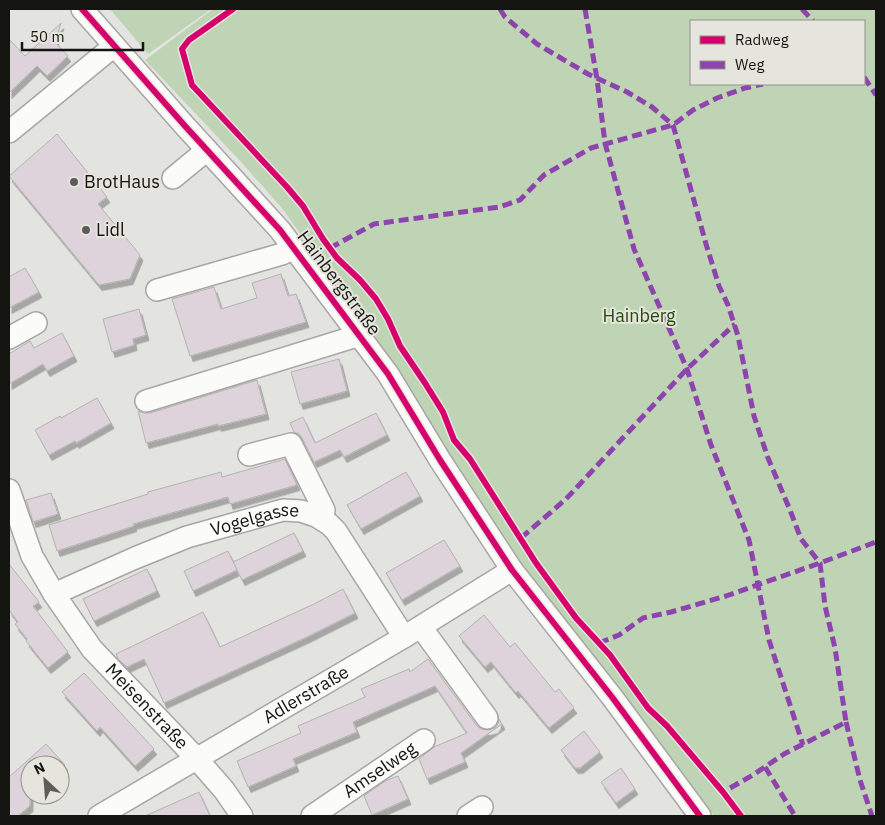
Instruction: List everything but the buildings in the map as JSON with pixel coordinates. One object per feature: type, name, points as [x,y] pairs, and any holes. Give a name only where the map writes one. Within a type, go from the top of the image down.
[{"type":"street","name":"Hainbergstraße","points":[[82,9],[280,230],[388,374],[440,460],[512,570],[612,697],[700,816]]},
{"type":"street","points":[[9,132],[114,46]]},
{"type":"street","points":[[173,178],[207,150]]},
{"type":"street","points":[[157,290],[282,254],[293,248]]},
{"type":"street","points":[[9,338],[36,324]]},
{"type":"street","points":[[146,401],[360,335]]},
{"type":"street","points":[[249,455],[292,444],[324,510],[323,520]]},
{"type":"street","name":"Meisenstraße","points":[[9,490],[32,556],[54,594],[92,649],[197,759],[224,790],[242,816]]},
{"type":"street","name":"Vogelgasse","points":[[54,594],[187,537],[283,510],[302,511],[323,520],[336,531],[412,632],[487,718]]},
{"type":"street","name":"Adlerstraße","points":[[99,816],[412,632],[512,570]]},
{"type":"street","name":"Amselweg","points":[[312,816],[424,740]]},
{"type":"green space","points":[[110,9],[211,9],[148,54]]},
{"type":"green space","name":"Hainberg","points":[[213,9],[876,9],[876,816],[714,816],[648,729],[536,595],[369,329],[281,207],[145,60]]},
{"type":"marked path","points":[[500,9],[505,17],[537,44],[588,74],[627,92],[652,107],[673,125],[706,244],[719,286],[728,305],[738,336],[754,416],[768,458],[801,539],[820,563],[825,606],[835,648],[846,722],[784,754],[723,792]]},
{"type":"marked path","points":[[585,9],[597,79],[605,143],[634,249],[687,369],[711,445],[749,540],[769,640],[803,745]]},
{"type":"marked path","points":[[802,9],[812,20]]},
{"type":"marked path","points":[[865,78],[876,95]]},
{"type":"marked path","points":[[330,248],[374,224],[499,207],[520,200],[544,175],[591,148],[673,125],[693,110],[717,98],[758,85]]},
{"type":"marked path","points":[[521,538],[566,499],[687,369],[735,324]]},
{"type":"marked path","points":[[599,643],[619,635],[643,618],[726,596],[876,542]]},
{"type":"marked path","points":[[846,722],[860,780],[872,816]]},
{"type":"marked path","points":[[765,767],[795,816]]},
{"type":"cycle path","points":[[82,9],[280,230],[388,374],[440,460],[512,570],[612,697],[700,816]]},
{"type":"cycle path","points":[[233,9],[189,40],[182,49],[192,85],[287,187],[303,206],[337,258],[360,280],[376,299],[388,319],[400,346],[443,412],[454,440],[470,459],[536,563],[576,618],[610,655],[648,708],[667,726],[741,816]]},
{"type":"place","name":"BrotHaus","points":[[74,182]]},
{"type":"place","name":"Lidl","points":[[86,230]]}]
